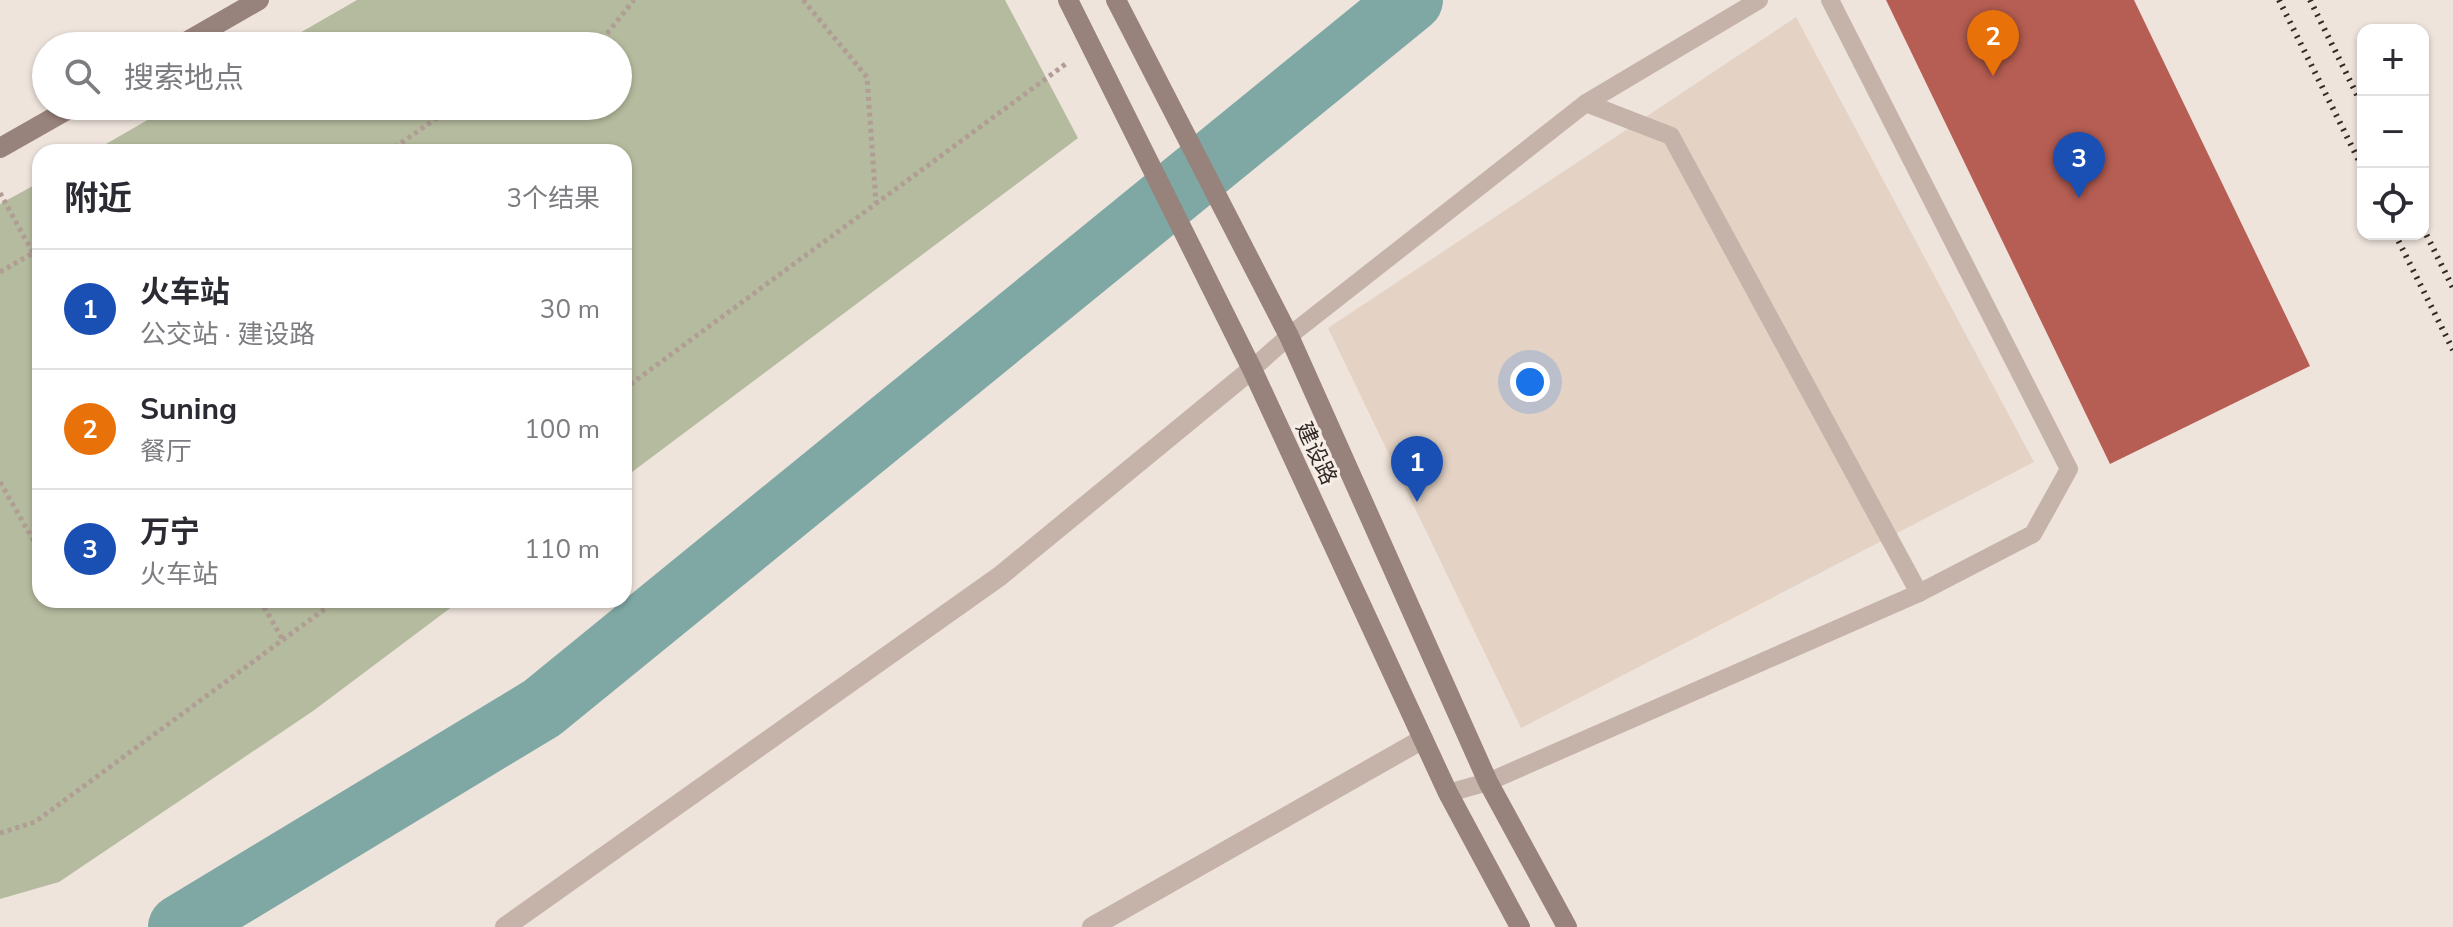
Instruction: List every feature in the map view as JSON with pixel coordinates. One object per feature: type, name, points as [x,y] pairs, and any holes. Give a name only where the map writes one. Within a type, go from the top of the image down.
[{"type":"main road","points":[[203,32],[259,0]]},
{"type":"main road","name":"建设路","points":[[1068,0],[1252,369],[1448,793],[1520,927]]},
{"type":"main road","name":"建设路","points":[[1116,0],[1289,336],[1488,782],[1567,927]]},
{"type":"main road","points":[[0,148],[49,120]]},
{"type":"street","points":[[505,927],[1000,576],[1252,369]]},
{"type":"street","points":[[1092,927],[1423,739]]},
{"type":"lane","points":[[1252,369],[1289,336],[1586,103],[1759,0]]},
{"type":"lane","points":[[1448,793],[1488,782],[1919,593],[2033,534],[2069,469],[1830,0]]},
{"type":"lane","points":[[1586,103],[1671,136],[1919,593]]},
{"type":"path","points":[[608,32],[634,0]]},
{"type":"path","points":[[803,0],[867,77],[876,203]]},
{"type":"path","points":[[632,383],[1091,45]]},
{"type":"path","points":[[400,144],[434,120]]},
{"type":"path","points":[[0,193],[32,251]]},
{"type":"path","points":[[0,272],[32,254]]},
{"type":"path","points":[[0,482],[32,538]]},
{"type":"path","points":[[265,608],[283,640]]},
{"type":"path","points":[[0,833],[35,822],[326,608]]},
{"type":"green space","points":[[357,0],[1005,0],[1078,138],[632,472],[632,144],[106,144],[148,120],[632,120],[632,32],[301,32]]},
{"type":"green space","points":[[32,186],[32,608],[450,608],[313,711],[59,882],[0,899],[0,204]]},
{"type":"shaded area","points":[[1796,17],[2034,462],[1521,728],[1328,328]]},
{"type":"building","points":[[1886,0],[2134,0],[2310,366],[2110,464]]},
{"type":"waterway","points":[[180,927],[542,708],[1411,0]]},
{"type":"railway","points":[[2279,0],[2363,168]]},
{"type":"railway","points":[[2310,0],[2358,96]]},
{"type":"railway","points":[[2398,240],[2453,350]]},
{"type":"railway","points":[[2429,240],[2453,288]]},
{"type":"place","name":"Suning","points":[[1993,76]]},
{"type":"place","name":"万宁","points":[[2079,198]]},
{"type":"place","name":"火车站","points":[[1417,502]]}]
